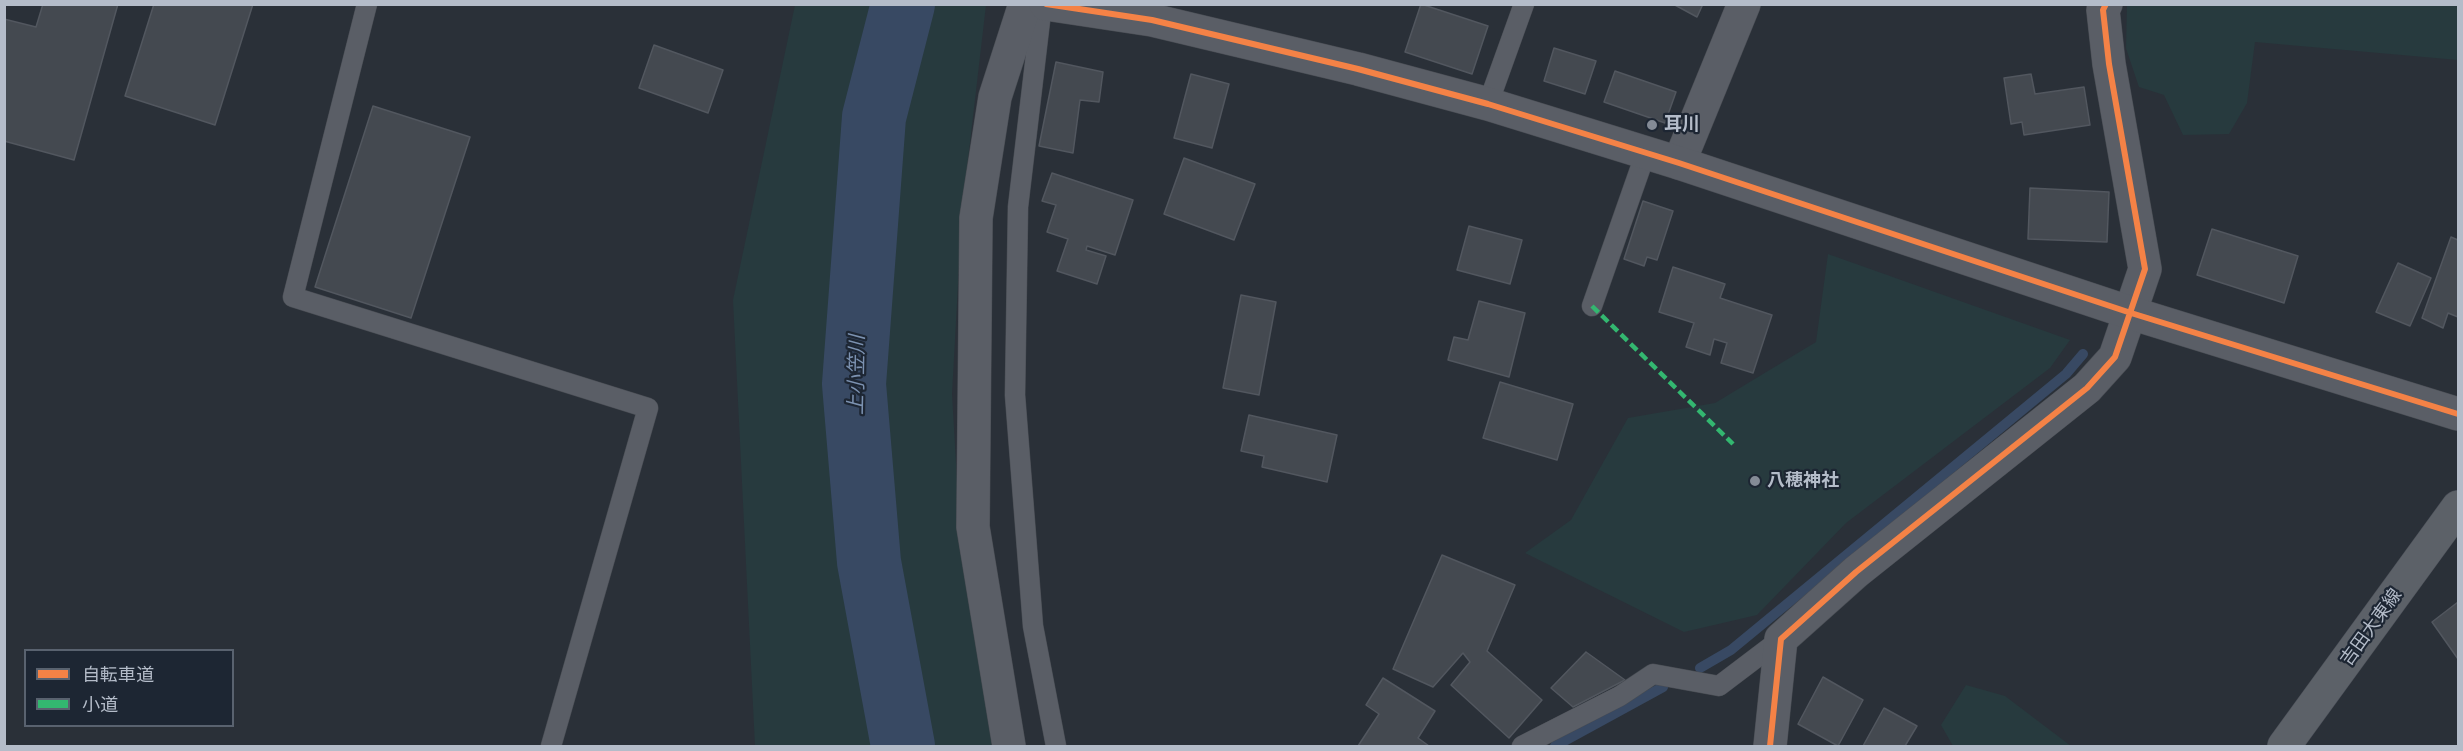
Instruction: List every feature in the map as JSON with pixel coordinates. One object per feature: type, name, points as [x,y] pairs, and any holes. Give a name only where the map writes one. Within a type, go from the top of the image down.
[{"type":"main road","name":"吉田大東線","points":[[2284,747],[2458,507]]},
{"type":"street","points":[[1010,747],[974,527],[976,218],[995,97],[1025,4]]},
{"type":"street","points":[[1044,4],[1152,20],[1358,69],[1488,104],[1679,164],[2131,314],[2458,414]]},
{"type":"street","points":[[1679,164],[1744,4]]},
{"type":"street","points":[[1770,747],[1780,639],[1856,572],[2087,388],[2115,357],[2145,269],[2109,64],[2103,10],[2106,4]]},
{"type":"lane","points":[[367,4],[293,297],[648,408],[551,747]]},
{"type":"lane","points":[[1044,4],[1018,207],[1015,395],[1033,626],[1056,747]]},
{"type":"lane","points":[[1488,104],[1524,4]]},
{"type":"lane","points":[[1592,306],[1646,155]]},
{"type":"lane","points":[[1522,747],[1620,696],[1653,674],[1719,686],[1780,639]]},
{"type":"green space","points":[[795,5],[986,5],[962,211],[952,394],[957,480],[997,746],[755,746],[733,300]]},
{"type":"green space","points":[[2127,5],[2458,5],[2458,60],[2255,42],[2247,103],[2229,134],[2183,135],[2164,95],[2139,87],[2126,48]]},
{"type":"green space","points":[[1828,254],[2070,340],[2050,368],[1846,523],[1757,615],[1684,632],[1525,553],[1571,520],[1628,418],[1715,403],[1816,342]]},
{"type":"green space","points":[[1966,685],[2005,696],[2071,746],[1953,746],[1941,725]]},
{"type":"building","points":[[43,4],[118,4],[74,160],[4,141],[4,19],[36,27]]},
{"type":"building","points":[[154,4],[253,4],[215,125],[125,96]]},
{"type":"building","points":[[1421,4],[1488,26],[1472,74],[1405,52]]},
{"type":"building","points":[[1673,4],[1703,4],[1697,17]]},
{"type":"building","points":[[654,45],[723,70],[708,113],[639,88]]},
{"type":"building","points":[[1554,48],[1596,61],[1585,94],[1544,81]]},
{"type":"building","points":[[1056,62],[1103,72],[1099,102],[1080,100],[1073,153],[1039,146]]},
{"type":"building","points":[[1615,71],[1676,92],[1665,123],[1604,102]]},
{"type":"building","points":[[1191,74],[1229,84],[1212,148],[1174,138]]},
{"type":"building","points":[[2031,74],[2035,94],[2084,87],[2090,125],[2024,135],[2022,122],[2011,124],[2004,78]]},
{"type":"building","points":[[373,106],[470,137],[411,318],[315,287]]},
{"type":"building","points":[[1184,158],[1255,184],[1234,240],[1164,214]]},
{"type":"building","points":[[1052,173],[1133,200],[1115,255],[1087,246],[1086,250],[1106,256],[1097,284],[1057,271],[1068,239],[1047,232],[1056,205],[1042,201]]},
{"type":"building","points":[[2030,188],[2109,192],[2107,242],[2028,239]]},
{"type":"building","points":[[1643,201],[1673,211],[1657,260],[1647,257],[1644,266],[1624,259]]},
{"type":"building","points":[[1469,226],[1522,240],[1510,284],[1457,270]]},
{"type":"building","points":[[2212,229],[2298,256],[2284,303],[2197,275]]},
{"type":"building","points":[[2451,237],[2458,240],[2458,317],[2448,313],[2443,328],[2422,318]]},
{"type":"building","points":[[2398,263],[2431,278],[2410,326],[2376,312]]},
{"type":"building","points":[[1673,267],[1725,284],[1720,298],[1772,315],[1753,373],[1721,363],[1727,343],[1714,339],[1710,355],[1686,347],[1694,323],[1659,312]]},
{"type":"building","points":[[1241,295],[1276,302],[1259,395],[1223,388]]},
{"type":"building","points":[[1479,301],[1525,313],[1509,377],[1448,360],[1454,337],[1468,340]]},
{"type":"building","points":[[1500,382],[1573,404],[1557,460],[1483,438]]},
{"type":"building","points":[[1249,415],[1337,435],[1327,482],[1262,467],[1264,456],[1241,451]]},
{"type":"building","points":[[1442,555],[1515,585],[1487,651],[1542,700],[1509,738],[1451,685],[1470,662],[1463,653],[1433,687],[1393,669]]},
{"type":"building","points":[[2458,602],[2458,659],[2432,622]]},
{"type":"building","points":[[1586,652],[1625,680],[1573,707],[1551,688]]},
{"type":"building","points":[[1823,677],[1863,700],[1838,746],[1798,724]]},
{"type":"building","points":[[1383,678],[1435,711],[1418,738],[1429,746],[1358,746],[1379,714],[1366,705]]},
{"type":"building","points":[[1884,708],[1917,726],[1905,746],[1863,746]]},
{"type":"waterway","name":"上小笠川","points":[[903,4],[874,117],[854,384],[869,562],[903,746]]},
{"type":"waterway","points":[[1700,668],[1731,650],[2066,374],[2083,354]]},
{"type":"waterway","points":[[1555,746],[1663,687]]},
{"type":"marked path","points":[[1592,306],[1733,444]]},
{"type":"cycle path","points":[[1046,4],[1152,20],[1358,69],[1488,104],[1679,163],[2131,313],[2458,414]]},
{"type":"cycle path","points":[[1770,746],[1781,639],[1856,572],[2087,388],[2115,357],[2145,269],[2109,64],[2103,10],[2106,4]]},
{"type":"place","name":"耳川","points":[[1652,125]]},
{"type":"place","name":"八穂神社","points":[[1755,481]]}]
